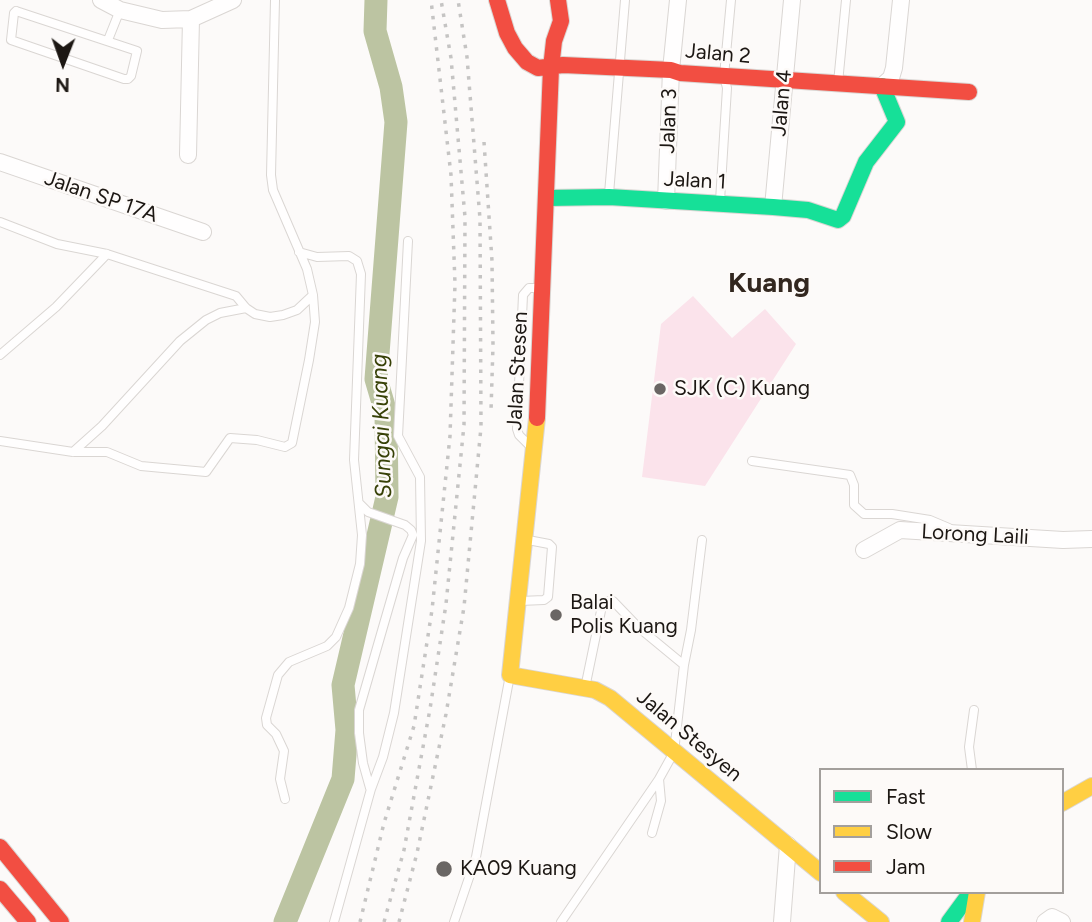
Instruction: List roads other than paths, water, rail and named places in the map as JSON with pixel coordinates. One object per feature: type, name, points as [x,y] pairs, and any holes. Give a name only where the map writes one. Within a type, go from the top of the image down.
[{"type":"main road","points":[[497,0],[507,33],[515,48],[527,62],[538,68],[551,68]]},
{"type":"main road","name":"Jalan Stesen","points":[[510,675],[535,451],[551,68],[554,41],[561,21],[558,0]]},
{"type":"main road","name":"Jalan 2","points":[[551,68],[563,65],[671,70],[680,73],[969,92]]},
{"type":"main road","name":"Jalan 1","points":[[547,198],[609,197],[773,207],[808,210],[838,220],[843,216],[866,162],[897,122],[882,86]]},
{"type":"main road","name":"Jalan Stesyen","points":[[510,675],[585,688],[610,698],[819,871]]},
{"type":"main road","points":[[1064,802],[1092,786]]},
{"type":"main road","points":[[0,847],[61,922]]},
{"type":"main road","points":[[0,888],[28,922]]},
{"type":"main road","points":[[846,894],[881,922]]},
{"type":"main road","points":[[949,922],[970,894]]},
{"type":"main road","points":[[972,922],[977,894]]},
{"type":"street","points":[[101,0],[120,10],[162,20],[191,19],[233,0]]},
{"type":"street","name":"Jalan 3","points":[[666,201],[671,70],[678,0]]},
{"type":"street","name":"Jalan 4","points":[[773,207],[792,0]]},
{"type":"street","points":[[882,86],[891,78],[894,68],[901,0]]},
{"type":"street","points":[[188,155],[191,19]]},
{"type":"street","name":"Jalan SP 17A","points":[[0,162],[203,232]]},
{"type":"street","name":"Lorong Laili","points":[[864,550],[900,530],[1063,540],[1092,539]]},
{"type":"street","points":[[782,922],[789,845]]},
{"type":"lane","points":[[0,441],[73,452],[107,453],[141,466],[206,472],[230,438],[257,440],[280,447],[292,443],[315,322],[307,269],[273,190],[271,175],[275,0]]},
{"type":"lane","points":[[609,197],[625,0]]},
{"type":"lane","points":[[720,204],[727,88],[724,76],[731,0]]},
{"type":"lane","points":[[838,83],[846,0]]},
{"type":"lane","points":[[108,40],[120,10]]},
{"type":"lane","points":[[16,11],[108,40],[137,51],[128,79],[16,42],[11,40],[10,36],[16,11]]},
{"type":"lane","points":[[0,222],[57,244],[107,254],[236,296],[255,314],[270,317],[283,315],[297,310],[313,295]]},
{"type":"lane","points":[[334,922],[394,713],[421,541],[420,477],[398,436],[408,241]]},
{"type":"lane","points":[[285,799],[281,779],[284,751],[265,719],[278,675],[289,662],[327,646],[337,637],[349,608],[360,564],[362,535],[354,460],[361,274],[357,261],[349,256],[317,257],[299,252]]},
{"type":"lane","points":[[0,355],[56,307],[107,254]]},
{"type":"lane","points":[[73,452],[102,426],[180,341],[213,317],[229,310],[246,308]]},
{"type":"lane","points":[[751,461],[850,475],[854,485],[855,505],[864,514],[892,514],[930,520],[964,534]]},
{"type":"lane","points":[[360,504],[368,512],[405,525],[413,535],[403,558],[359,710],[363,763],[371,789]]},
{"type":"lane","points":[[520,601],[544,600],[548,597],[552,547],[549,544],[526,540]]},
{"type":"lane","points":[[561,922],[659,779],[674,752],[702,540]]},
{"type":"lane","points":[[585,688],[602,606],[608,601],[612,601],[638,627],[684,664]]},
{"type":"lane","points":[[454,922],[476,857],[510,675]]},
{"type":"lane","points":[[972,768],[969,747],[974,710]]},
{"type":"lane","points":[[652,833],[661,801],[659,779]]},
{"type":"waterway","name":"Sungai Kuang","points":[[285,922],[343,779],[347,730],[343,685],[387,497],[386,413],[376,379],[396,122],[391,87],[375,31],[376,0]]},
{"type":"railway","points":[[360,922],[384,823],[414,726],[432,610],[450,436],[455,284],[451,175],[431,0]]},
{"type":"railway","points":[[384,922],[404,850],[430,709],[446,604],[464,425],[465,217],[451,58],[441,0]]},
{"type":"railway","points":[[399,922],[417,853],[446,714],[464,607],[481,427],[480,219],[467,57],[458,0]]},
{"type":"railway","points":[[484,142],[492,261],[491,411]]},
{"type":"place","name":"SJK (C) Kuang","points":[[660,389]]},
{"type":"place","name":"Balai Polis Kuang","points":[[556,615]]},
{"type":"place","name":"KA09 Kuang","points":[[444,869]]},
{"type":"district","name":"Kuang","points":[[769,284]]}]
